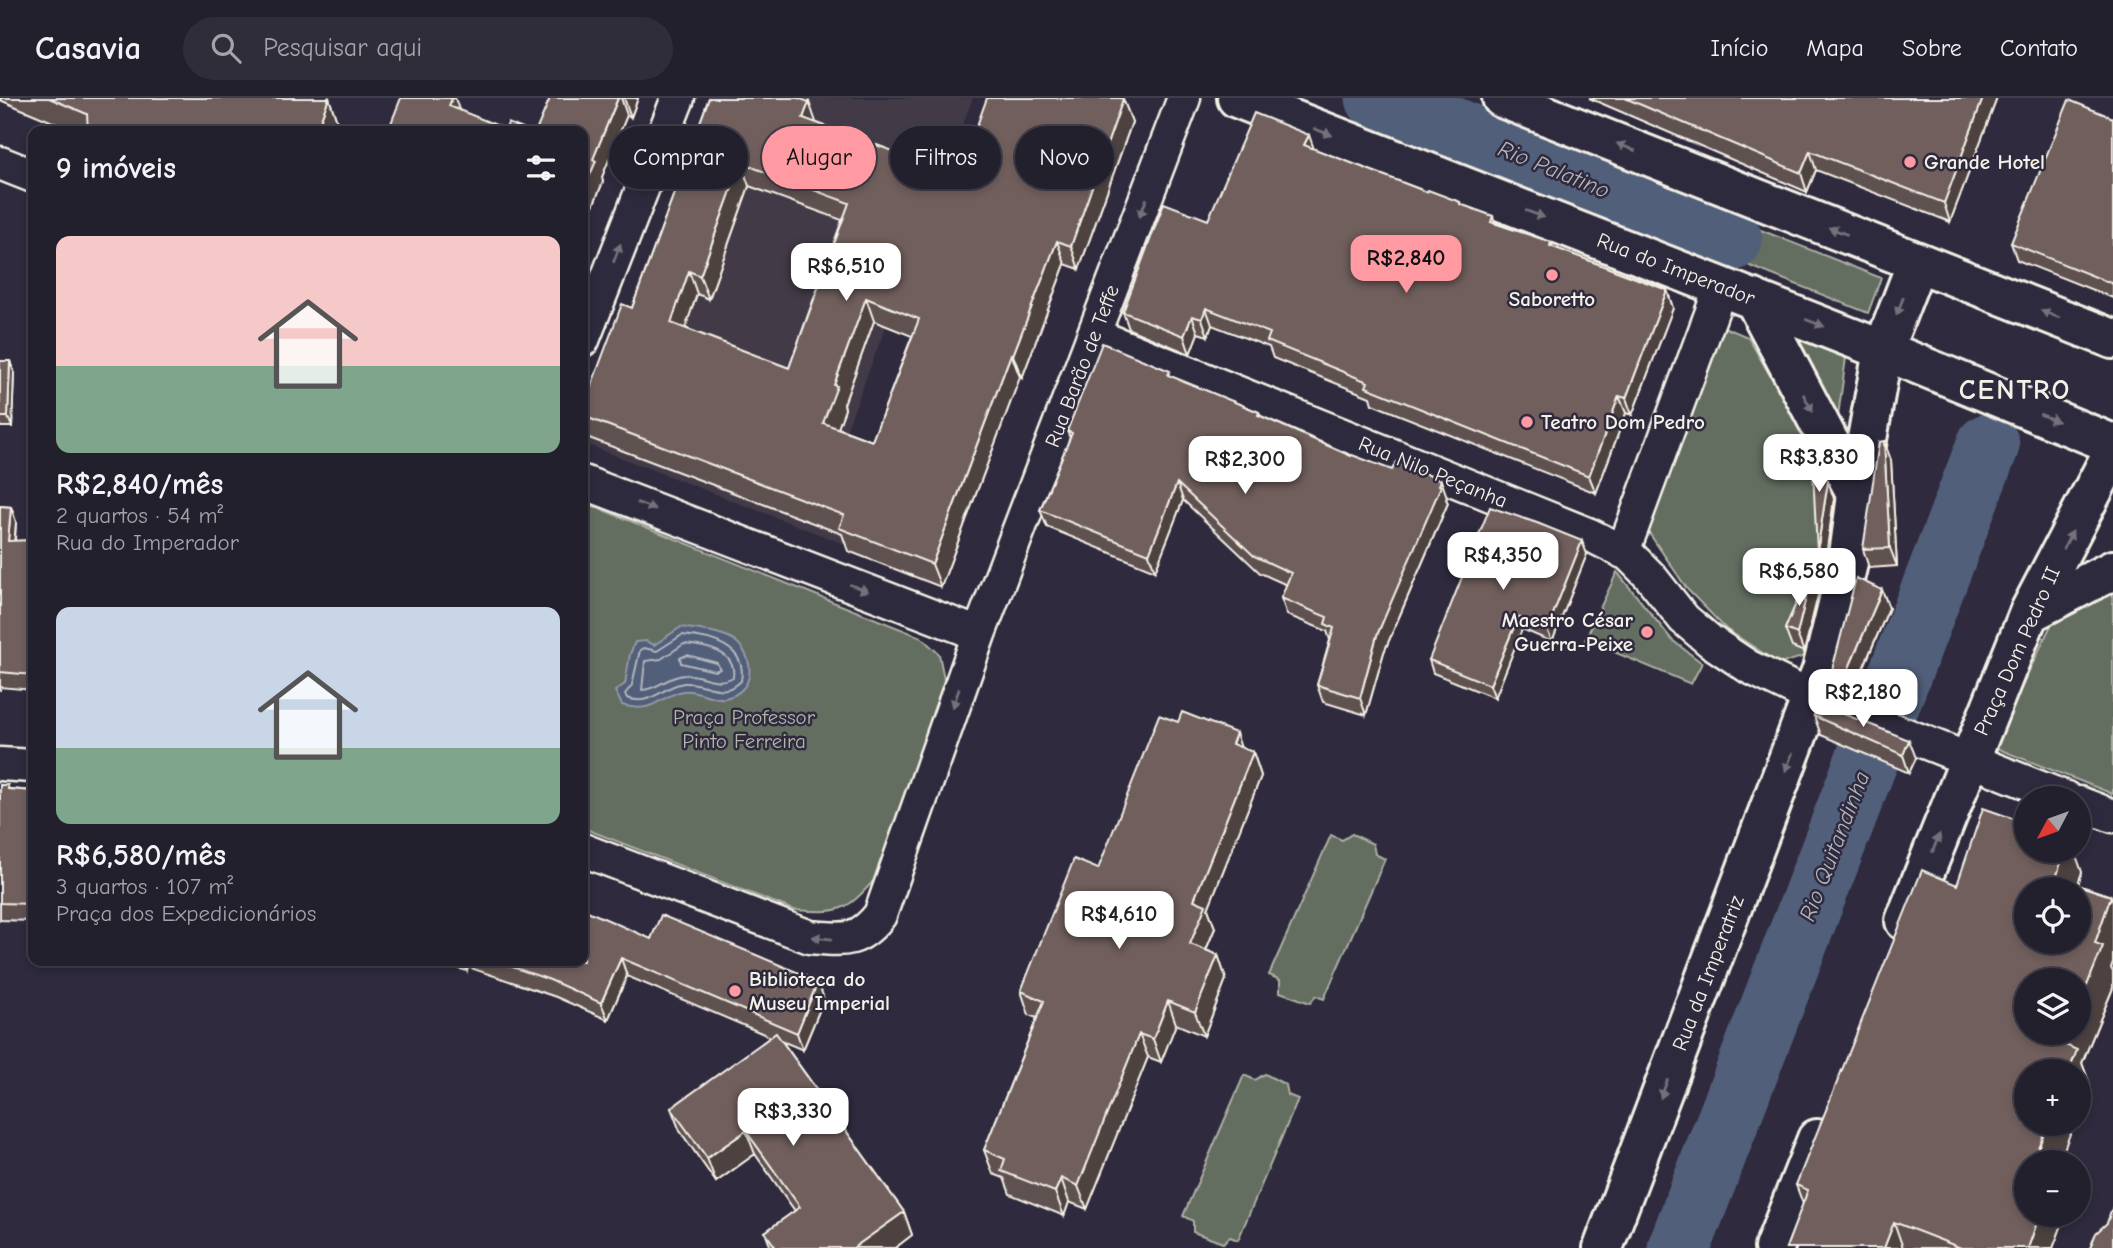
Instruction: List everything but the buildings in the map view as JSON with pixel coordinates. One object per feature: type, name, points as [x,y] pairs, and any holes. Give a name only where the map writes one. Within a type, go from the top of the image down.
[{"type":"main road","name":"Rua do Imperador","points":[[1237,98],[1883,350],[2113,444]]},
{"type":"main road","points":[[1502,98],[2113,339]]},
{"type":"main road","name":"Rua da Imperatriz","points":[[1603,1248],[1822,670],[1848,563],[1857,495],[1883,350],[1917,262]]},
{"type":"main road","points":[[1737,293],[1857,495]]},
{"type":"main road","name":"Praça Dom Pedro II","points":[[1970,759],[2029,613],[2113,452]]},
{"type":"main road","points":[[2029,613],[2113,570]]},
{"type":"main road","points":[[1894,949],[1970,759]]},
{"type":"main road","points":[[1774,1248],[1828,1114]]},
{"type":"street","points":[[588,327],[678,98]]},
{"type":"street","name":"Rua Barão de Teffe","points":[[979,634],[1184,98]]},
{"type":"street","points":[[0,163],[28,174]]},
{"type":"street","points":[[1623,552],[1737,293]]},
{"type":"street","name":"Rua Nilo Peçanha","points":[[1095,335],[1590,535],[1623,552],[1650,576],[1685,619],[1710,642],[1749,667],[1813,698],[1970,759]]},
{"type":"street","points":[[588,484],[979,634],[880,915],[869,929],[855,937],[838,940],[810,937],[588,852]]},
{"type":"street","name":"Praça Dom Pedro II","points":[[1970,759],[2036,786]]},
{"type":"street","points":[[0,764],[28,766]]},
{"type":"street","points":[[2091,808],[2113,816]]},
{"type":"shaded area","points":[[710,98],[973,98],[962,126],[890,126],[890,189],[938,189],[844,436],[847,545],[588,445],[588,416],[675,189],[748,189],[748,126],[699,126]]},
{"type":"green space","points":[[1738,221],[1881,278],[1868,313],[1725,256]]},
{"type":"green space","points":[[1719,325],[1748,337],[1806,438],[1830,488],[1835,542],[1816,637],[1802,657],[1780,664],[1726,629],[1688,590],[1645,527]]},
{"type":"green space","points":[[1795,337],[1846,358],[1838,416]]},
{"type":"green space","name":"Praça Professor Pinto Ferreira","points":[[588,504],[921,637],[939,654],[945,684],[876,878],[857,898],[841,908],[822,911],[794,910],[588,830]]},
{"type":"green space","points":[[1617,572],[1672,640],[1702,663],[1691,684],[1585,640]]},
{"type":"green space","points":[[2113,590],[2113,794],[1993,747],[2052,623]]},
{"type":"green space","points":[[1352,834],[1373,844],[1375,854],[1385,859],[1324,999],[1316,996],[1310,1003],[1280,992],[1280,980],[1269,975],[1331,835],[1342,840]]},
{"type":"green space","points":[[1265,1074],[1286,1085],[1288,1095],[1298,1099],[1238,1240],[1230,1237],[1223,1243],[1193,1232],[1193,1221],[1183,1216],[1244,1075],[1255,1080]]},
{"type":"water","points":[[681,627],[722,635],[734,640],[741,647],[749,664],[749,673],[743,689],[725,698],[683,691],[642,708],[622,705],[615,691],[625,684],[635,642],[646,641],[654,645]]},
{"type":"waterway","name":"Rio Palatino","points":[[1377,98],[1731,240]]},
{"type":"waterway","name":"Rio Quitandinha","points":[[1679,1248],[1988,445]]},
{"type":"place","name":"Grande Hotel","points":[[1910,162]]},
{"type":"place","name":"Saboretto","points":[[1552,275]]},
{"type":"place","name":"Teatro Dom Pedro","points":[[1527,422]]},
{"type":"place","name":"Maestro César Guerra-Peixe","points":[[1647,632]]},
{"type":"place","name":"Biblioteca do Museu Imperial","points":[[735,991]]},
{"type":"district","name":"CENTRO","points":[[2015,389]]}]
